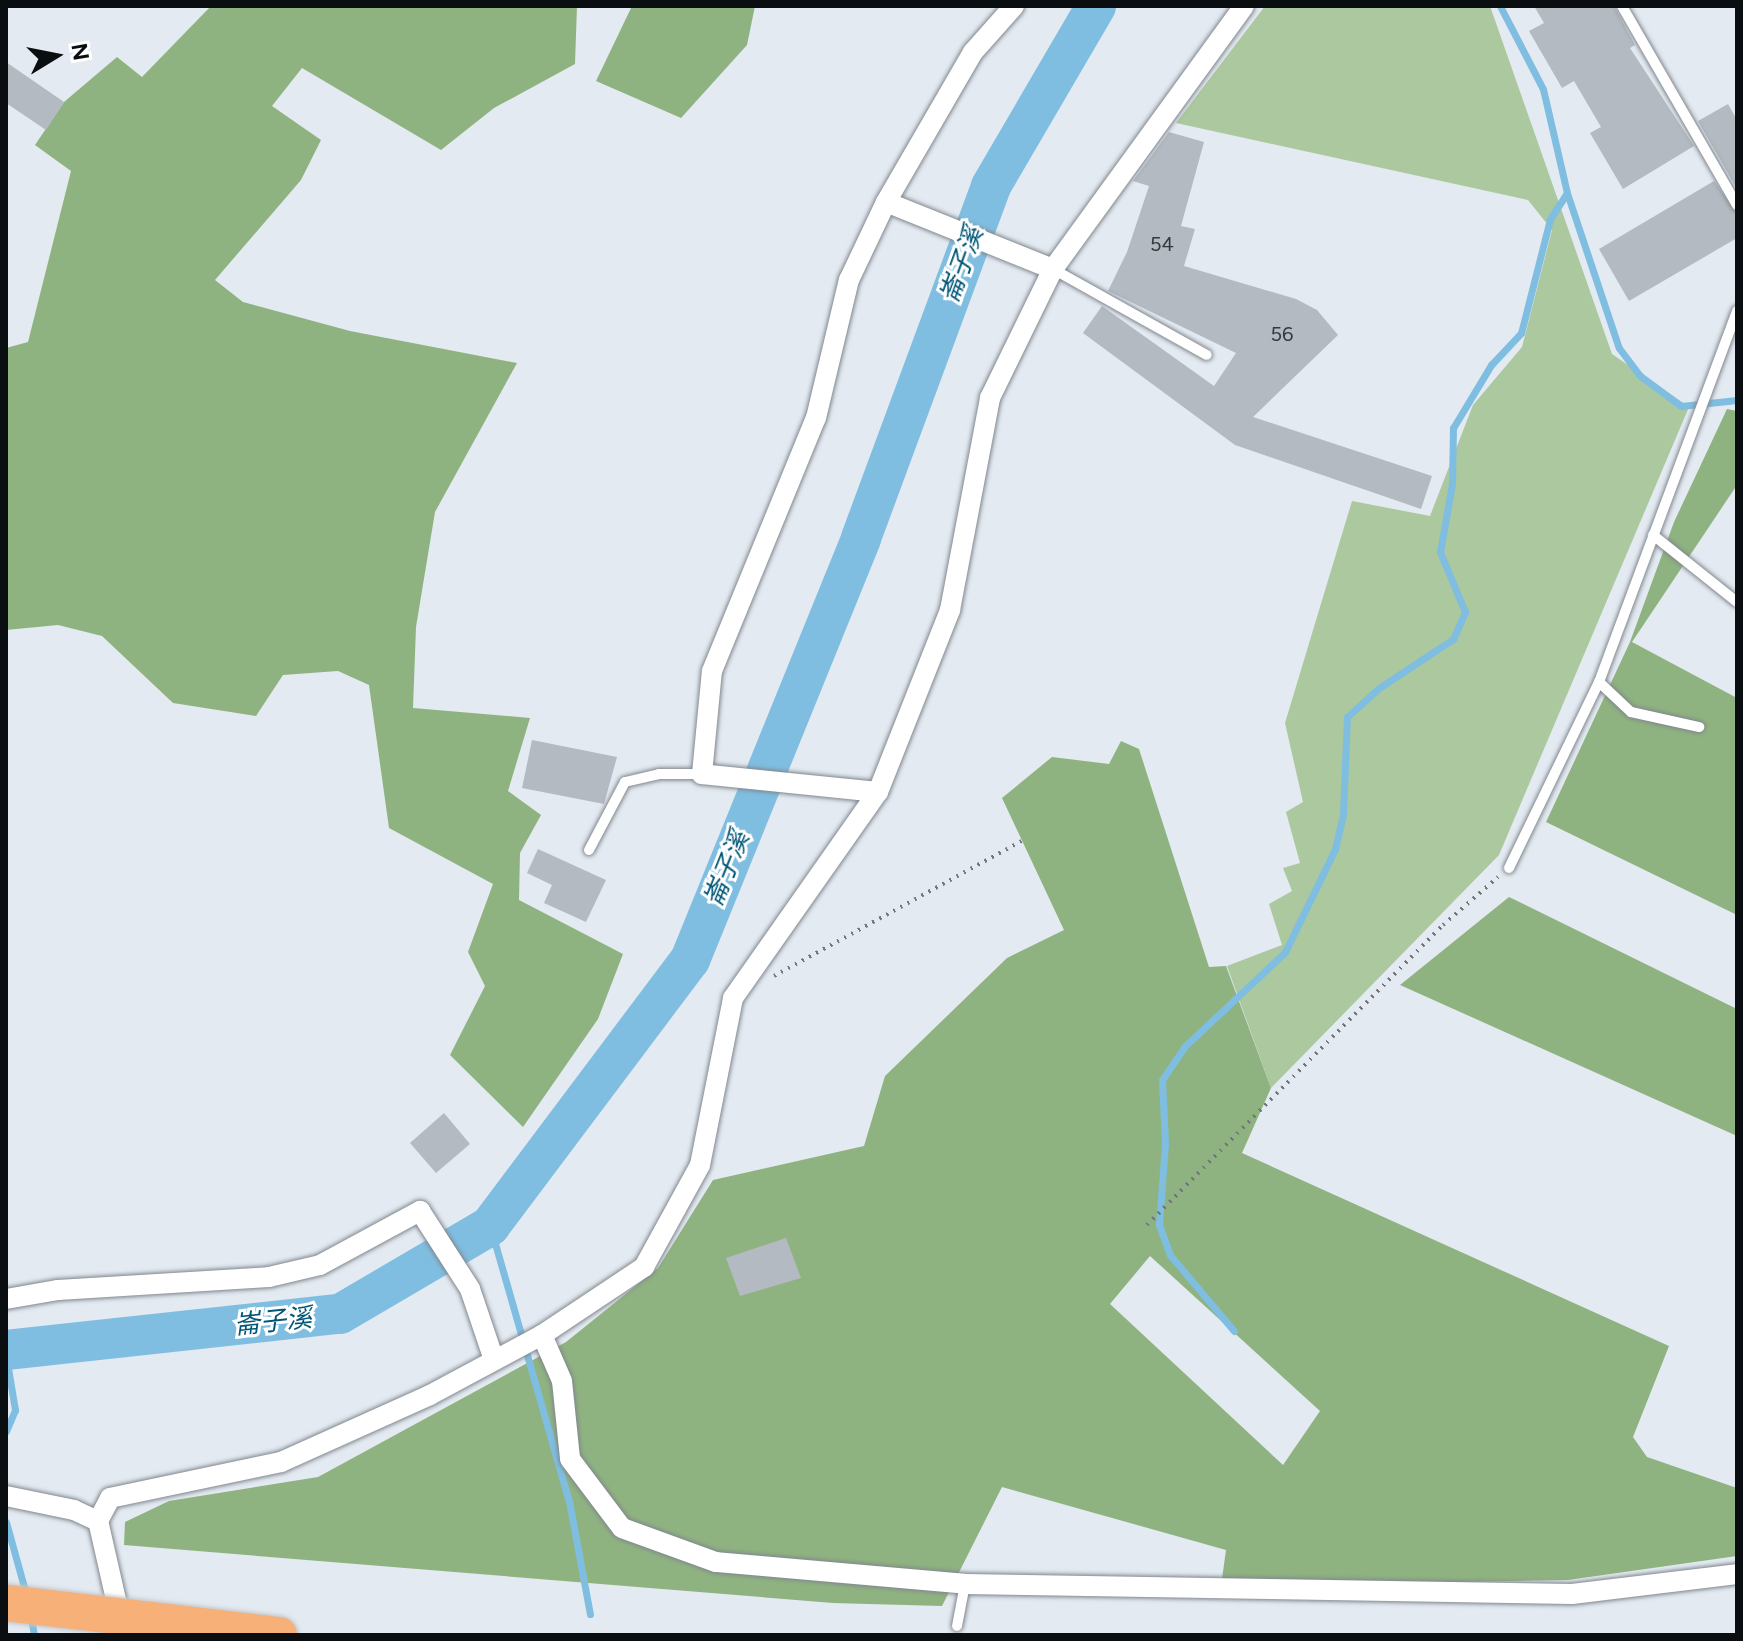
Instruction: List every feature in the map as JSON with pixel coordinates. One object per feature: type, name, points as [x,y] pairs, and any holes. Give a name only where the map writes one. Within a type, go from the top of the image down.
[{"type":"highway","points":[[6,1603],[279,1635]]},
{"type":"street","points":[[878,792],[702,774],[712,671],[816,418],[849,280],[886,202],[973,52],[1014,6]]},
{"type":"street","points":[[124,1635],[98,1521],[110,1498],[281,1462],[430,1395],[542,1335],[644,1267],[700,1165],[733,998],[878,792],[950,610],[990,398],[1053,269],[1244,6]]},
{"type":"street","points":[[886,202],[1053,269]]},
{"type":"street","points":[[6,1299],[58,1290],[269,1277],[320,1265],[420,1211],[470,1289],[494,1360]]},
{"type":"street","points":[[542,1335],[562,1381],[570,1459],[622,1528],[716,1562],[965,1584],[1572,1594],[1737,1574]]},
{"type":"street","points":[[6,1496],[51,1504],[98,1521]]},
{"type":"lane","points":[[1622,6],[1737,205]]},
{"type":"lane","points":[[1053,269],[1207,355]]},
{"type":"lane","points":[[1509,868],[1599,682],[1737,311]]},
{"type":"lane","points":[[1653,535],[1737,602]]},
{"type":"lane","points":[[1599,682],[1631,712],[1699,727]]},
{"type":"lane","points":[[589,850],[625,782],[659,774],[702,774]]},
{"type":"lane","points":[[957,1626],[965,1584]]},
{"type":"path","points":[[733,998],[1022,841]]},
{"type":"path","points":[[1147,1225],[1443,925],[1509,868]]},
{"type":"green space","points":[[211,6],[577,6],[575,64],[494,108],[441,150],[302,68],[272,106],[321,140],[301,180],[215,280],[243,302],[350,331],[517,363],[435,512],[416,627],[413,708],[530,718],[508,791],[541,815],[520,853],[519,900],[623,954],[598,1019],[523,1127],[450,1055],[485,986],[468,952],[493,884],[389,828],[369,685],[338,671],[283,675],[256,716],[173,703],[102,636],[58,625],[6,630],[6,348],[28,342],[71,171],[35,145],[64,102],[117,57],[142,77]]},
{"type":"green space","points":[[632,6],[755,6],[747,45],[681,118],[596,81]]},
{"type":"green space","points":[[1265,6],[1490,6],[1612,354],[1689,407],[1499,855],[1271,1088],[1227,966],[1282,945],[1269,904],[1292,891],[1283,868],[1300,863],[1286,812],[1303,802],[1285,723],[1352,501],[1430,516],[1473,405],[1522,347],[1552,230],[1528,200],[1176,123]]},
{"type":"green space","points":[[1727,409],[1737,411],[1737,485],[1632,642],[1737,698],[1737,915],[1546,822],[1630,642],[1674,522]]},
{"type":"green space","points":[[1121,741],[1139,749],[1209,967],[1226,966],[1271,1088],[1242,1153],[1669,1346],[1633,1437],[1647,1457],[1737,1488],[1737,1556],[1568,1580],[1221,1586],[1226,1550],[1002,1487],[942,1606],[833,1603],[124,1545],[125,1522],[169,1501],[318,1477],[566,1342],[658,1268],[713,1180],[864,1146],[885,1076],[1007,958],[1064,930],[1002,798],[1052,757],[1109,764]],"holes":[[[1150,1256],[1320,1411],[1283,1465],[1110,1304]]]},
{"type":"green space","points":[[1509,897],[1737,1009],[1737,1136],[1400,985]]},
{"type":"building","points":[[1534,6],[1614,6],[1635,45],[1630,48],[1694,146],[1623,189],[1590,133],[1601,127],[1574,81],[1562,88],[1529,31],[1544,23]]},
{"type":"building","points":[[6,62],[64,102],[46,130],[6,103]]},
{"type":"building","points":[[1728,104],[1737,120],[1737,189],[1698,121]]},
{"type":"building","points":[[1169,132],[1204,142],[1181,226],[1195,229],[1184,266],[1296,299],[1317,310],[1338,335],[1253,417],[1432,476],[1421,509],[1235,445],[1083,333],[1102,306],[1214,386],[1236,353],[1108,291],[1127,252],[1149,186],[1133,181]]},
{"type":"building","points":[[1714,181],[1737,213],[1737,238],[1629,301],[1599,249]]},
{"type":"building","points":[[532,740],[617,757],[604,804],[522,788]]},
{"type":"building","points":[[538,849],[606,880],[586,922],[544,903],[552,885],[527,873]]},
{"type":"building","points":[[444,1113],[470,1144],[436,1173],[410,1143]]},
{"type":"building","points":[[786,1238],[801,1278],[740,1296],[726,1258]]},
{"type":"waterway","name":"崙子溪","points":[[6,1350],[340,1314],[490,1226],[690,960],[861,538],[991,186],[1096,6]]},
{"type":"waterway","points":[[1500,6],[1543,89],[1567,193],[1619,348],[1639,375],[1681,406],[1737,400]]},
{"type":"waterway","points":[[1234,1331],[1170,1255],[1159,1225],[1165,1143],[1162,1080],[1184,1047],[1285,952],[1335,849],[1343,815],[1347,717],[1379,688],[1453,639],[1465,612],[1440,552],[1452,484],[1453,428],[1491,365],[1521,333],[1550,219],[1567,193]]},
{"type":"waterway","points":[[490,1226],[569,1501],[590,1614]]},
{"type":"waterway","points":[[6,1356],[15,1410],[6,1431]]},
{"type":"waterway","points":[[6,1522],[26,1594]]},
{"type":"waterway","points":[[31,1618],[34,1635]]}]
